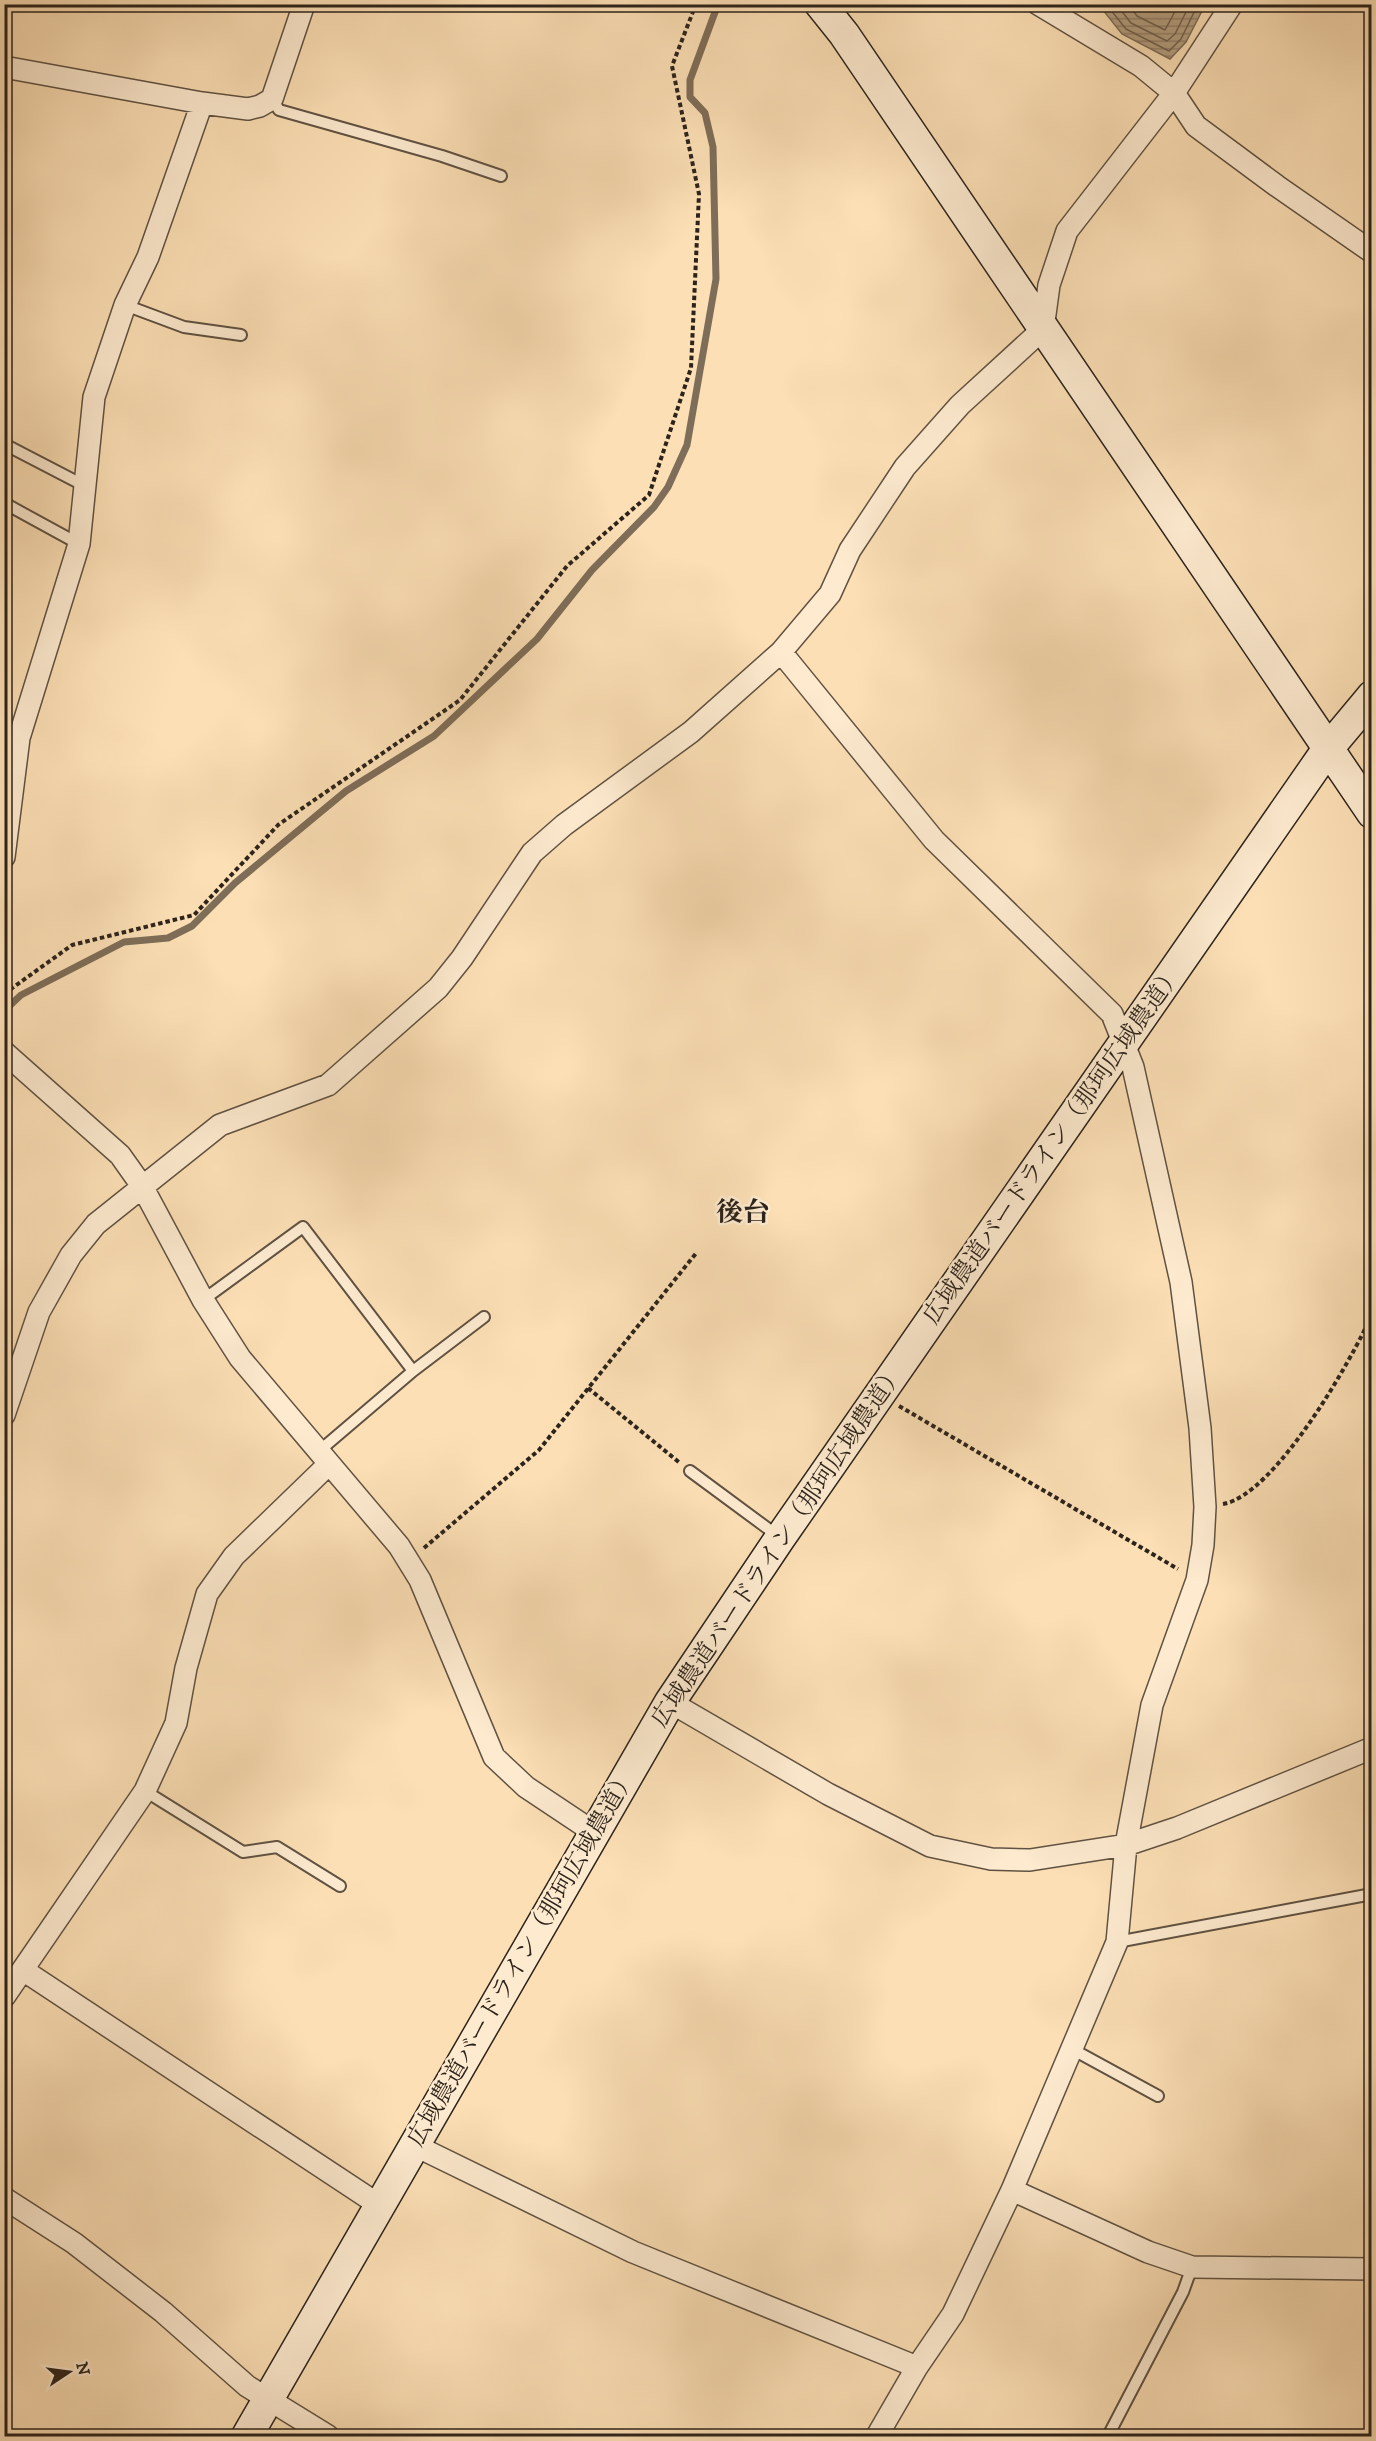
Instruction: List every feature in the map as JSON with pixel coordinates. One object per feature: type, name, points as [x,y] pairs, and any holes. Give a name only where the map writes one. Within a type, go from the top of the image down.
[{"type":"street","points":[[4,67],[202,103],[248,108],[260,106],[272,99],[304,4]]},
{"type":"street","points":[[820,4],[844,34],[1371,813]]},
{"type":"street","points":[[1038,4],[1141,66],[1174,93],[1197,126],[1371,252]]},
{"type":"street","points":[[4,1415],[39,1312],[71,1255],[96,1224],[220,1125],[328,1084],[438,988],[462,958],[532,853],[564,825],[691,732],[781,651],[830,594],[850,550],[905,467],[960,405],[1043,329],[1049,285],[1067,231],[1174,93],[1232,4]]},
{"type":"street","points":[[4,857],[19,738],[79,544],[94,397],[125,305],[148,257],[202,103]]},
{"type":"street","points":[[781,651],[934,840],[1112,1014],[1133,1067],[1181,1282],[1200,1428],[1205,1508],[1203,1545],[1197,1580],[1152,1705],[1126,1845],[1117,1942],[1070,2048],[1012,2190],[953,2314],[917,2367],[877,2436]]},
{"type":"street","name":"広域農道バードライン（那珂広域農道）","points":[[248,2436],[670,1702],[780,1538],[1122,1044],[1327,750],[1371,696]]},
{"type":"street","points":[[4,1052],[120,1155],[142,1186],[203,1300],[240,1358],[399,1546],[420,1580],[494,1757],[526,1787],[594,1833]]},
{"type":"street","points":[[4,1997],[145,1791],[176,1723],[186,1668],[207,1594],[234,1556],[324,1458]]},
{"type":"street","points":[[670,1702],[828,1794],[930,1846],[991,1859],[1030,1860],[1126,1845],[1177,1828],[1371,1748]]},
{"type":"street","points":[[23,1970],[379,2205]]},
{"type":"street","points":[[414,2145],[633,2252],[917,2367]]},
{"type":"street","points":[[1012,2190],[1148,2252],[1192,2267],[1371,2269]]},
{"type":"street","points":[[4,2198],[74,2242],[163,2312],[247,2386],[328,2436]]},
{"type":"lane","points":[[272,99],[279,110],[442,156],[501,176]]},
{"type":"lane","points":[[125,305],[184,327],[241,335]]},
{"type":"lane","points":[[4,444],[85,486]]},
{"type":"lane","points":[[4,502],[79,544]]},
{"type":"lane","points":[[203,1300],[303,1227],[412,1371]]},
{"type":"lane","points":[[324,1458],[412,1371],[484,1317]]},
{"type":"lane","points":[[690,1472],[780,1538]]},
{"type":"lane","points":[[145,1791],[243,1852],[277,1847],[340,1886]]},
{"type":"lane","points":[[1117,1942],[1371,1894]]},
{"type":"lane","points":[[1070,2048],[1158,2096]]},
{"type":"lane","points":[[1108,2436],[1183,2292],[1192,2267]]},
{"type":"path","points":[[4,994],[72,945],[194,915],[278,825],[460,700],[567,566],[649,495],[691,368],[699,194],[672,66],[696,4]]},
{"type":"path","points":[[408,1561],[539,1450],[697,1252]]},
{"type":"path","points":[[1205,1508],[1229,1503],[1254,1486],[1291,1451],[1357,1350],[1371,1314]]},
{"type":"path","points":[[588,1388],[690,1472]]},
{"type":"path","points":[[880,1395],[1197,1580]]},
{"type":"water","points":[[1099,5],[1205,5],[1186,42],[1170,59],[1122,34]]},
{"type":"waterway","points":[[4,1011],[21,995],[124,942],[168,938],[192,926],[235,883],[346,791],[434,736],[537,639],[592,570],[654,507],[668,487],[687,445],[716,279],[713,147],[705,113],[690,97],[690,80],[718,4]]},
{"type":"district","name":"後台","points":[[743,1213]]}]
